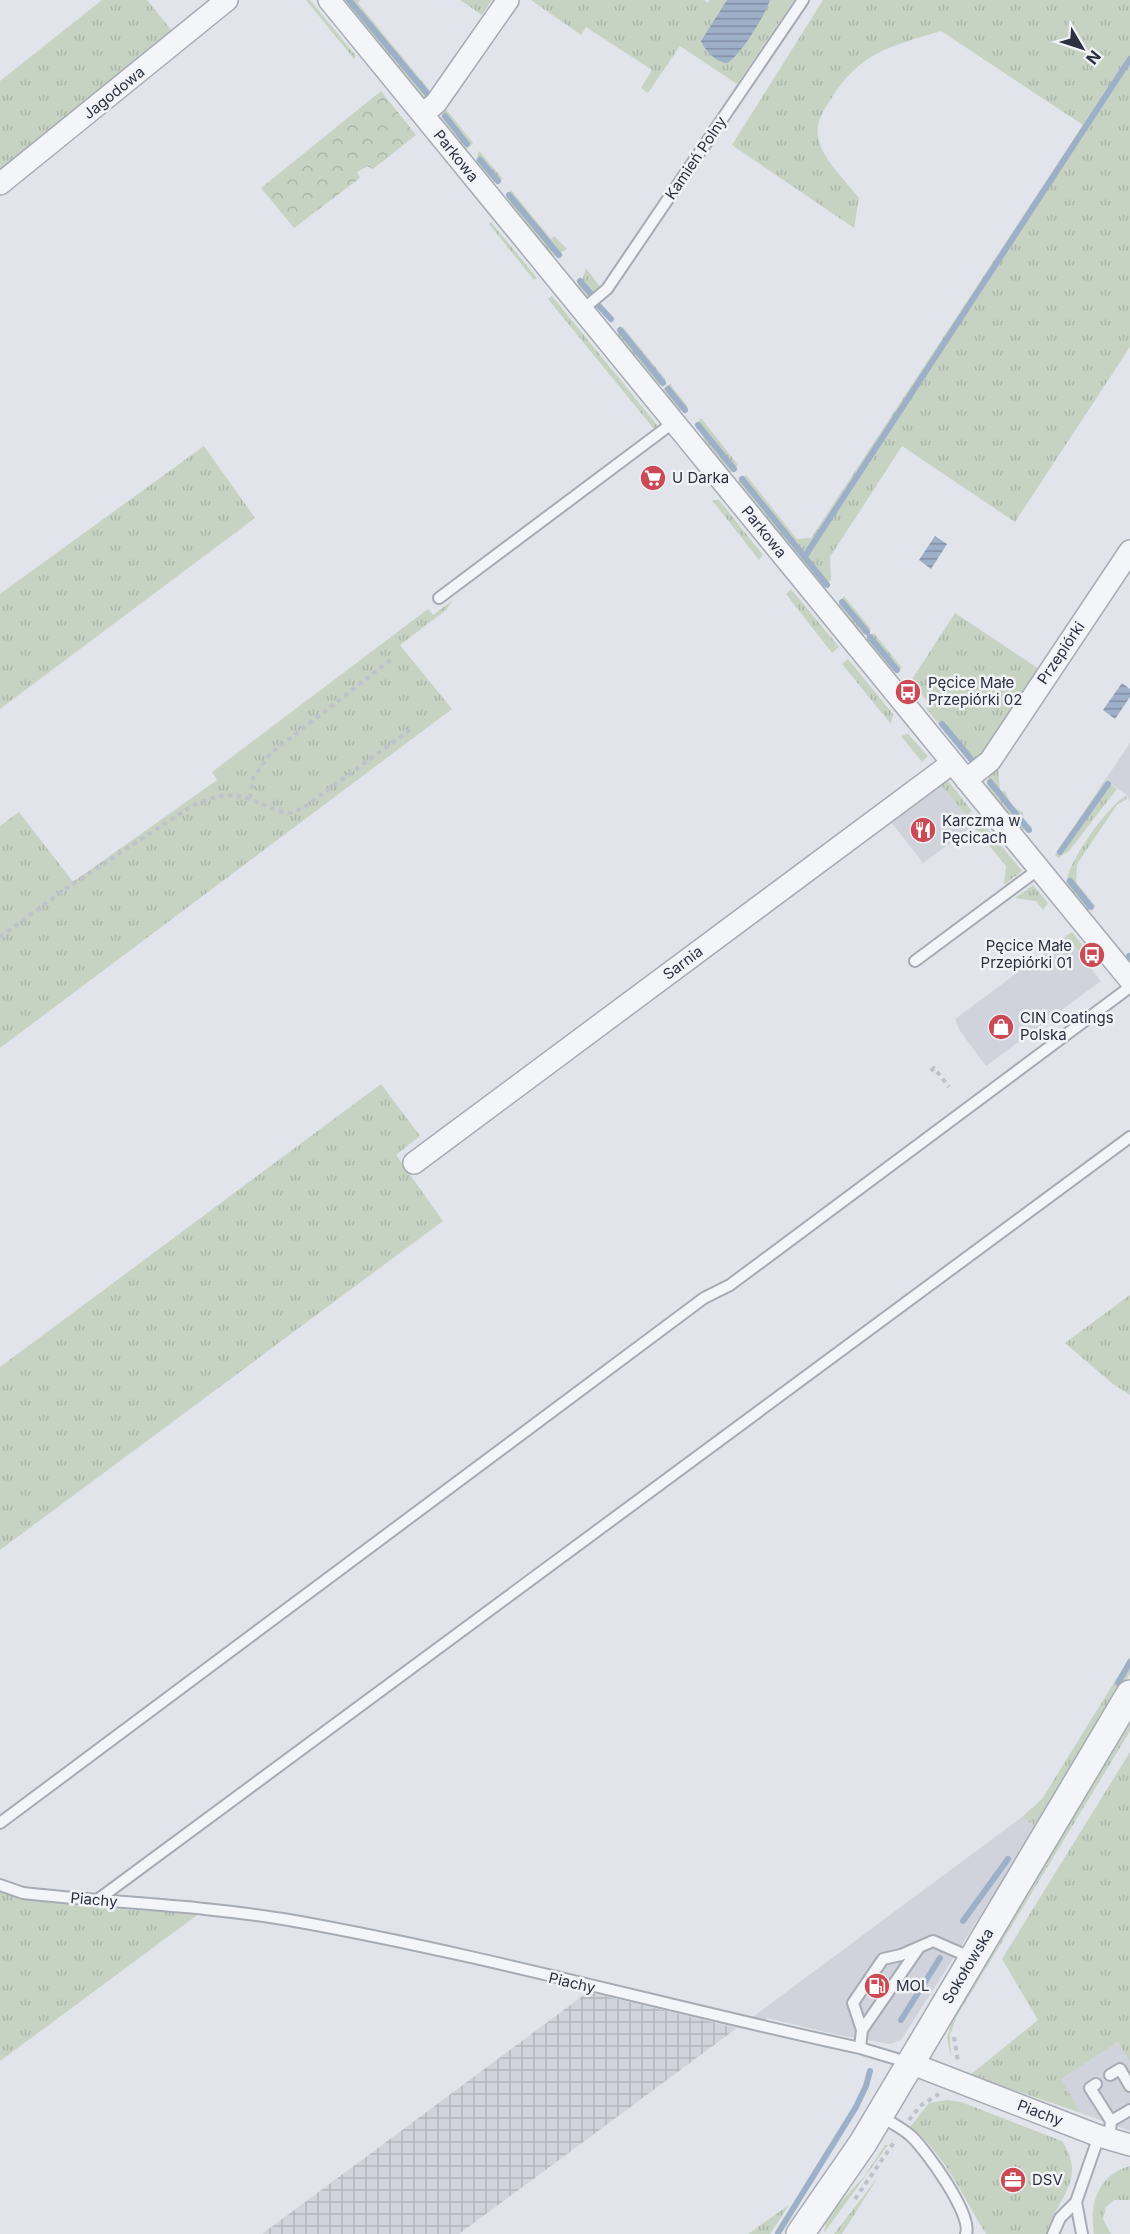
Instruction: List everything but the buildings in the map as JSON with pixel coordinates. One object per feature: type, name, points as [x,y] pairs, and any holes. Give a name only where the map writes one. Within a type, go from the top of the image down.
[{"type":"street","name":"Jagodowa","points":[[0,184],[227,0]]},
{"type":"street","name":"Parkowa","points":[[329,0],[1130,981]]},
{"type":"street","points":[[423,114],[436,103],[508,0]]},
{"type":"street","name":"Przepiórki","points":[[966,780],[990,761],[1130,551]]},
{"type":"street","name":"Sarnia","points":[[414,1163],[952,764]]},
{"type":"street","name":"Sokołowska","points":[[800,2234],[891,2123],[910,2063],[1130,1694]]},
{"type":"street","name":"Piachy","points":[[910,2063],[1106,2132],[1130,2145]]},
{"type":"lane","name":"Kamień Polny","points":[[582,310],[607,289],[803,0]]},
{"type":"lane","points":[[439,598],[674,422]]},
{"type":"lane","points":[[915,961],[1039,869]]},
{"type":"lane","points":[[0,1823],[704,1298],[730,1285],[1130,987]]},
{"type":"lane","points":[[96,1901],[1130,1137]]},
{"type":"lane","name":"Piachy","points":[[0,1885],[23,1893],[96,1901],[204,1908],[289,1920],[408,1944],[860,2048],[910,2063]]},
{"type":"lane","points":[[860,2048],[862,2030],[852,2003],[876,1966],[885,1958],[902,1955],[922,1944],[938,1941],[972,1959]]},
{"type":"lane","points":[[862,2030],[922,1944]]},
{"type":"lane","points":[[1110,2075],[1120,2069],[1130,2086],[1120,2092]]},
{"type":"lane","points":[[1096,2084],[1090,2088],[1103,2102],[1106,2132]]},
{"type":"lane","points":[[1053,2234],[1060,2218],[1076,2202],[1106,2132],[1130,2110]]},
{"type":"lane","points":[[891,2123],[929,2157],[967,2220],[966,2234]]},
{"type":"lane","points":[[1076,2202],[1082,2234]]},
{"type":"path","points":[[250,798],[253,778],[270,754],[393,658]]},
{"type":"path","points":[[0,938],[65,889],[183,811],[210,798],[232,794],[250,798],[282,812],[290,813],[303,808],[411,729]]},
{"type":"path","points":[[945,825],[968,818],[977,811]]},
{"type":"path","points":[[931,1071],[934,1068],[949,1087]]},
{"type":"path","points":[[849,2206],[875,2173],[891,2123],[938,2095],[941,2090]]},
{"type":"shaded area","points":[[1130,743],[1130,801],[1127,795],[1105,780]]},
{"type":"shaded area","points":[[938,781],[974,826],[923,863],[888,818]]},
{"type":"shaded area","points":[[1066,936],[1101,981],[986,1066],[960,1031],[955,1019]]},
{"type":"shaded area","points":[[1022,1817],[1037,1827],[901,2040],[890,2044],[838,2035],[767,2018],[765,2023],[750,2019]]},
{"type":"shaded area","points":[[588,1992],[737,2028],[459,2234],[262,2234]]},
{"type":"shaded area","points":[[1118,2042],[1130,2062],[1130,2131],[1081,2113],[1060,2079]]},
{"type":"green space","points":[[102,0],[147,0],[172,31],[210,0],[219,0],[175,35],[171,31],[0,171],[0,81]]},
{"type":"green space","points":[[306,0],[310,0],[356,56],[354,59]]},
{"type":"green space","points":[[340,0],[360,0],[358,3],[430,91],[423,100]]},
{"type":"green space","points":[[460,0],[492,0],[482,15]]},
{"type":"green space","points":[[531,0],[704,0],[708,3],[710,0],[794,0],[737,84],[680,46],[648,93],[641,88],[652,70],[586,27],[581,35]]},
{"type":"green space","points":[[823,0],[1130,0],[1130,347],[1015,522],[902,446],[830,557],[831,580],[821,588],[736,483],[746,475],[797,539],[811,538],[1083,125],[941,31],[878,53],[854,70],[842,83],[828,103],[818,126],[818,137],[824,153],[859,198],[854,228],[732,145]]},
{"type":"green space","points":[[381,91],[416,135],[373,169],[367,166],[357,172],[360,178],[294,228],[261,188]]},
{"type":"green space","points":[[446,109],[473,143],[464,152],[439,120]]},
{"type":"green space","points":[[479,151],[503,179],[491,184],[475,164]]},
{"type":"green space","points":[[511,190],[551,239],[554,236],[567,249],[552,258],[505,201]]},
{"type":"green space","points":[[491,222],[537,278],[534,280],[489,224]]},
{"type":"green space","points":[[586,268],[601,288],[585,299],[576,287],[583,278]]},
{"type":"green space","points":[[552,296],[658,426],[654,429],[548,299]]},
{"type":"green space","points":[[623,327],[666,380],[657,387],[615,336]]},
{"type":"green space","points":[[670,384],[688,407],[678,412],[661,391]]},
{"type":"green space","points":[[701,418],[738,465],[729,474],[701,441],[704,438],[696,427]]},
{"type":"green space","points":[[204,446],[255,518],[0,709],[0,594]]},
{"type":"green space","points":[[712,500],[719,500],[763,555],[759,560]]},
{"type":"green space","points":[[791,589],[839,647],[832,653],[786,594]]},
{"type":"green space","points":[[844,596],[871,629],[861,637],[837,607]]},
{"type":"green space","points":[[453,600],[446,610],[400,645],[452,709],[0,1048],[0,826],[19,812],[73,882],[217,780],[212,772],[428,609],[433,615]]},
{"type":"green space","points":[[955,613],[1039,669],[984,756],[969,761],[926,708],[930,705],[911,681]]},
{"type":"green space","points":[[874,633],[902,668],[889,672],[864,641]]},
{"type":"green space","points":[[848,659],[893,714],[891,724],[842,664]]},
{"type":"green space","points":[[908,734],[928,756],[922,762],[901,736]]},
{"type":"green space","points":[[998,767],[1000,790],[1006,792],[1012,805],[1023,812],[1023,818],[1032,828],[1020,831],[986,789],[991,768]]},
{"type":"green space","points":[[945,777],[972,811],[966,816],[938,781]]},
{"type":"green space","points":[[1105,780],[1117,789],[1069,851],[1058,858],[1055,855]]},
{"type":"green space","points":[[1127,795],[1127,799],[1117,805],[1077,864],[1076,882],[1095,906],[1086,912],[1066,887],[1072,865],[1109,810]]},
{"type":"green space","points":[[977,816],[1022,871],[1004,885],[1006,866],[970,821]]},
{"type":"green space","points":[[1033,885],[1048,903],[1043,910],[1036,901],[1015,898]]},
{"type":"green space","points":[[1072,932],[1096,962],[1091,966],[1066,936]]},
{"type":"green space","points":[[381,1084],[420,1136],[396,1155],[443,1221],[0,1550],[0,1367]]},
{"type":"green space","points":[[1130,1295],[1130,1395],[1113,1384],[1065,1343]]},
{"type":"green space","points":[[1130,1657],[1130,1674],[1037,1827],[1022,1817],[1042,1799]]},
{"type":"green space","points":[[1130,1715],[1130,1731],[957,2016],[950,2035],[951,2058],[947,2038],[952,2020],[1036,1882]]},
{"type":"green space","points":[[1130,1752],[1130,2062],[1118,2042],[1061,2079],[1081,2113],[970,2075],[1038,2020],[1002,1959]]},
{"type":"green space","points":[[0,1890],[97,1908],[200,1913],[0,2061]]},
{"type":"green space","name":"DSV","points":[[947,2100],[961,2102],[1062,2141],[1072,2167],[1071,2178],[1046,2234],[986,2234],[953,2177],[933,2149],[910,2127],[929,2103]]},
{"type":"green space","points":[[885,2145],[888,2145],[824,2233],[827,2216],[864,2177]]},
{"type":"green space","points":[[1130,2166],[1130,2200],[1114,2200],[1106,2207],[1103,2219],[1111,2234],[1094,2234],[1093,2212],[1098,2192],[1110,2176]]},
{"type":"green space","points":[[878,2177],[842,2234],[834,2234]]},
{"type":"green space","points":[[789,2205],[770,2234],[748,2234]]},
{"type":"water","points":[[727,0],[770,0],[752,34],[733,59],[727,63],[711,55],[701,41]]},
{"type":"water","points":[[935,536],[947,544],[931,569],[919,560]]},
{"type":"water","points":[[1122,683],[1130,689],[1130,697],[1115,719],[1103,710]]},
{"type":"waterway","points":[[349,0],[430,97]]},
{"type":"waterway","points":[[805,556],[1130,59]]},
{"type":"waterway","points":[[445,116],[467,144]]},
{"type":"waterway","points":[[480,160],[498,181]]},
{"type":"waterway","points":[[509,195],[559,255]]},
{"type":"waterway","points":[[580,281],[591,294]]},
{"type":"waterway","points":[[599,306],[611,319]]},
{"type":"waterway","points":[[620,330],[663,383]]},
{"type":"waterway","points":[[668,389],[685,410]]},
{"type":"waterway","points":[[698,425],[734,469]]},
{"type":"waterway","points":[[742,479],[827,585]]},
{"type":"waterway","points":[[842,602],[867,632]]},
{"type":"waterway","points":[[870,637],[897,670]]},
{"type":"waterway","points":[[942,724],[971,759]]},
{"type":"waterway","points":[[990,782],[1029,830]]},
{"type":"waterway","points":[[1060,852],[1108,784]]},
{"type":"waterway","points":[[1070,881],[1091,907]]},
{"type":"waterway","points":[[1118,1683],[1130,1662]]},
{"type":"waterway","points":[[963,1921],[1008,1859]]},
{"type":"waterway","points":[[901,2020],[940,1958]]},
{"type":"waterway","points":[[778,2233],[856,2107],[870,2071]]},
{"type":"place","name":"U Darka","points":[[653,478]]},
{"type":"place","name":"Pęcice Małe Przepiórki 02","points":[[908,692]]},
{"type":"place","name":"Karczma w Pęcicach","points":[[923,830]]},
{"type":"place","name":"Pęcice Małe Przepiórki 01","points":[[1092,955]]},
{"type":"place","name":"CIN Coatings Polska","points":[[1001,1027]]},
{"type":"place","name":"MOL","points":[[877,1986]]},
{"type":"place","name":"DSV","points":[[1013,2180]]}]
